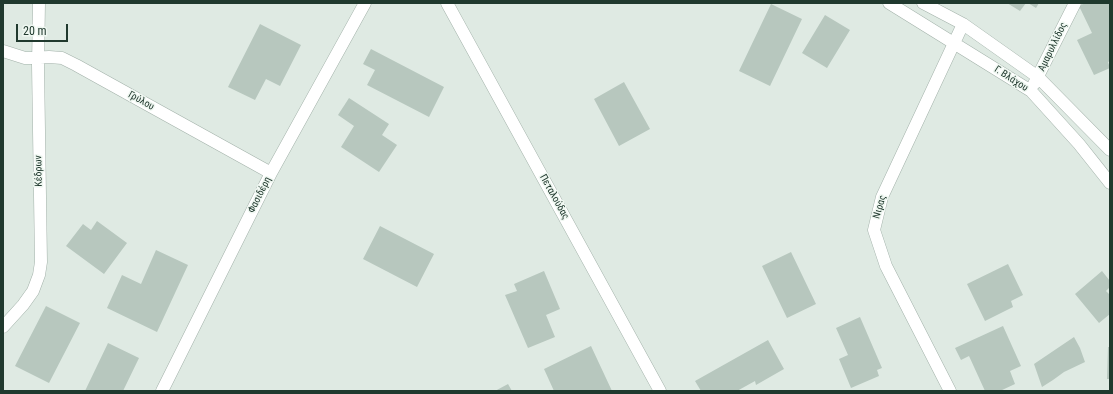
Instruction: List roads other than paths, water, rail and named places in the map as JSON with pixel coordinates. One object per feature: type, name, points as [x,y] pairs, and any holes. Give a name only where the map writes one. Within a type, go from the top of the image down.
[{"type":"street","name":"Κέδρων","points":[[3,327],[37,283],[41,262],[38,58],[39,3]]},
{"type":"street","name":"Φασιδέρη","points":[[162,391],[271,173],[365,3]]},
{"type":"street","name":"Πεταλούδας","points":[[447,3],[660,391]]},
{"type":"street","name":"Γ. Βλάχου","points":[[889,3],[1031,91],[1079,144],[1110,183]]},
{"type":"street","name":"Γ. Βλάχου","points":[[923,3],[963,24],[1038,77],[1110,150]]},
{"type":"street","name":"Αμαρυλλίδος","points":[[1031,91],[1075,3]]},
{"type":"street","name":"Νιρας","points":[[950,391],[886,266],[874,230],[882,197],[963,24]]},
{"type":"street","name":"Γρύλου","points":[[3,51],[25,58],[62,58],[271,173]]}]
